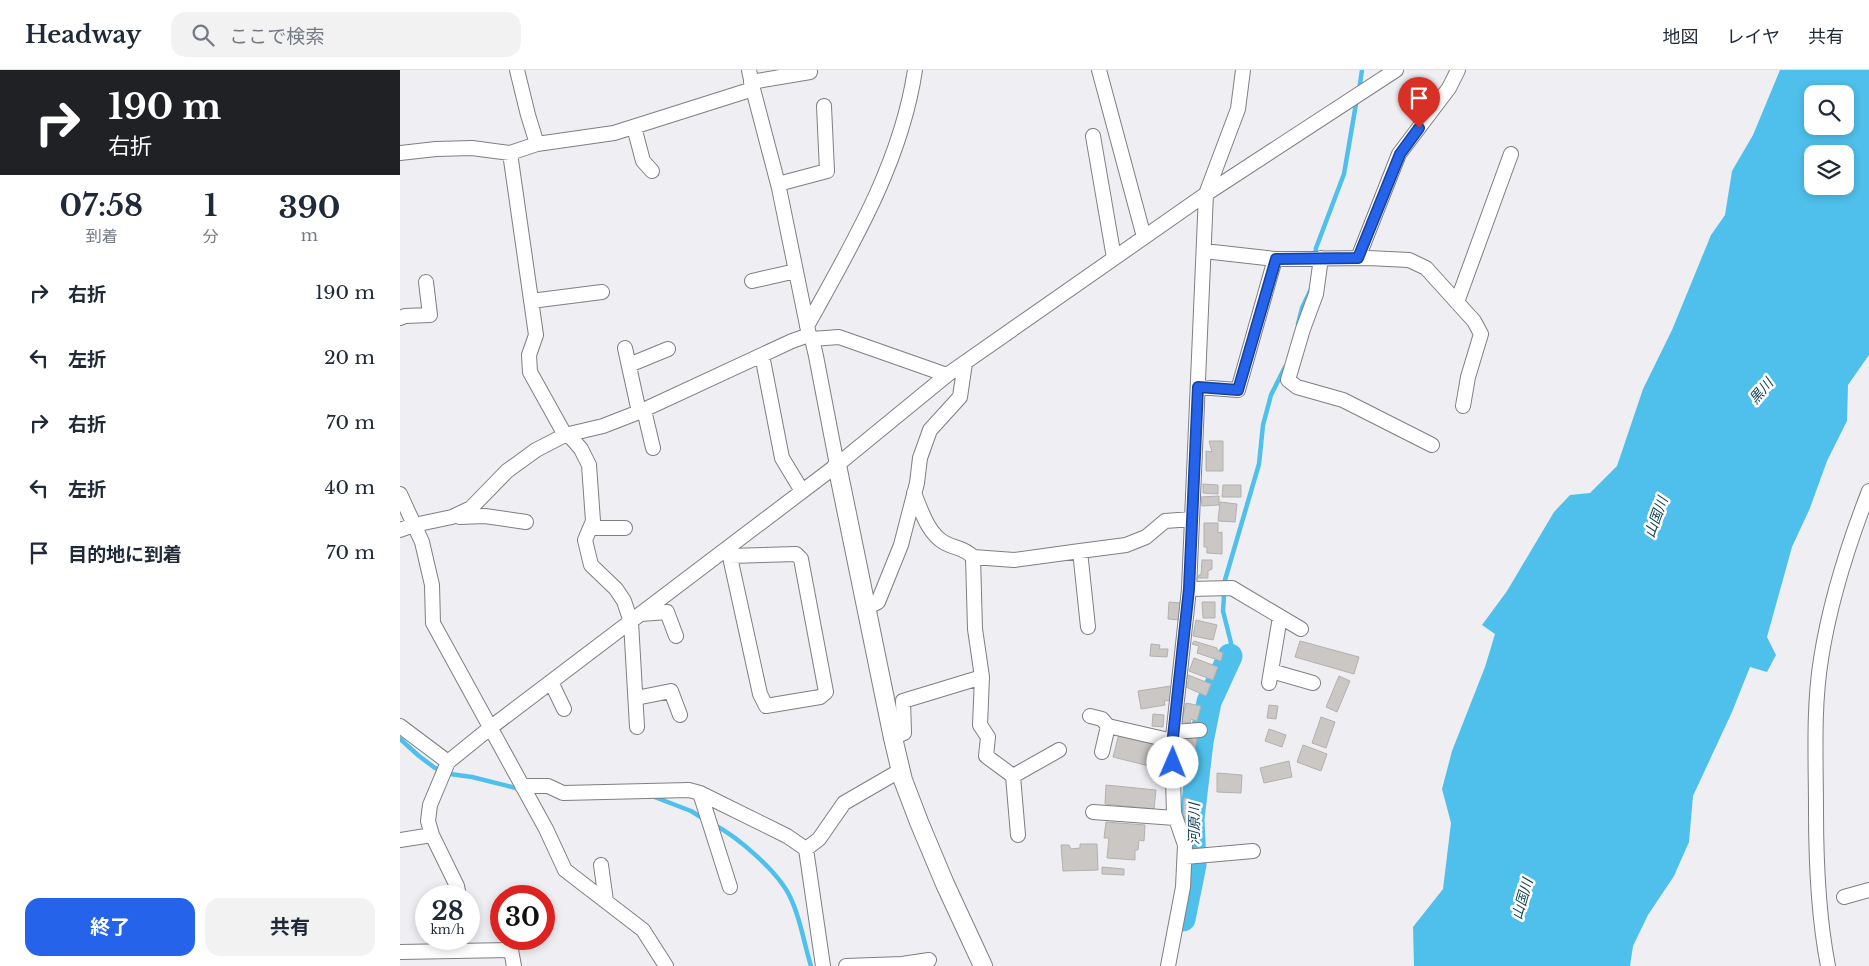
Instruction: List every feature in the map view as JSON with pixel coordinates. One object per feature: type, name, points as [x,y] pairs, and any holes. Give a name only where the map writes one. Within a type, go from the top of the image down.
[{"type":"street","points":[[517,70],[537,144]]},
{"type":"street","points":[[809,334],[879,192],[911,99],[915,70]]},
{"type":"street","points":[[1099,70],[1144,237]]},
{"type":"street","points":[[1168,966],[1184,887],[1185,845],[1174,813],[1173,737],[1189,589],[1206,194],[1238,109],[1243,70]]},
{"type":"street","points":[[457,885],[432,835],[428,821],[430,805],[448,762],[636,618],[729,552],[947,375],[1206,194],[1396,70]]},
{"type":"street","points":[[1358,258],[1400,154],[1449,88],[1458,70]]},
{"type":"street","points":[[400,153],[472,148],[510,152],[537,144],[614,133],[634,127],[751,80],[810,72]]},
{"type":"street","points":[[751,80],[778,184],[901,770],[919,822],[945,884],[984,966]]},
{"type":"street","points":[[778,184],[828,171],[824,106]]},
{"type":"street","points":[[634,127],[643,161],[652,171]]},
{"type":"street","points":[[1093,136],[1114,258]]},
{"type":"street","points":[[510,152],[536,335],[529,355],[530,372],[567,434],[581,449],[589,465],[593,521],[586,540],[591,565],[616,589],[636,618],[637,727]]},
{"type":"street","points":[[1457,302],[1511,154]]},
{"type":"street","points":[[1204,251],[1276,259],[1358,258],[1409,260],[1426,268],[1474,321],[1481,334],[1468,377],[1463,406]]},
{"type":"street","points":[[1321,258],[1316,294],[1303,329],[1288,380],[1297,387],[1343,400],[1432,445]]},
{"type":"street","points":[[1198,387],[1238,390],[1276,259]]},
{"type":"street","points":[[752,281],[796,271]]},
{"type":"street","points":[[400,318],[430,315],[426,282]]},
{"type":"street","points":[[531,302],[602,292]]},
{"type":"street","points":[[452,517],[471,508],[507,471],[536,450],[567,434],[603,426],[641,411],[809,334],[838,337],[947,375]]},
{"type":"street","points":[[625,348],[641,411],[653,448]]},
{"type":"street","points":[[629,365],[668,349]]},
{"type":"street","points":[[762,355],[782,458],[802,491]]},
{"type":"street","points":[[866,608],[878,602],[901,545],[914,493],[920,458],[930,430],[960,397],[965,363]]},
{"type":"street","points":[[1828,966],[1822,922],[1816,837],[1818,685],[1826,631],[1840,574],[1869,491]]},
{"type":"street","points":[[914,493],[926,520],[936,536],[945,543],[966,550],[973,557],[1014,560],[1126,545],[1146,537],[1165,521],[1192,519]]},
{"type":"street","points":[[400,494],[422,542],[432,585],[433,624],[522,786],[565,870],[642,930],[666,966]]},
{"type":"street","points":[[400,530],[452,517],[485,516],[526,522]]},
{"type":"street","points":[[590,528],[626,528]]},
{"type":"street","points":[[1080,551],[1088,627]]},
{"type":"street","points":[[729,552],[796,554],[801,559],[826,692],[820,697],[766,706],[760,694],[729,552]]},
{"type":"street","points":[[973,557],[975,629],[982,677],[980,725],[988,737],[986,756],[1013,776],[1018,835]]},
{"type":"street","points":[[1189,589],[1232,588],[1302,629]]},
{"type":"street","points":[[636,618],[667,612],[676,636]]},
{"type":"street","points":[[1280,617],[1270,677],[1313,683]]},
{"type":"street","points":[[893,738],[904,733],[903,701],[982,677]]},
{"type":"street","points":[[551,682],[564,709]]},
{"type":"street","points":[[636,698],[670,690],[680,715]]},
{"type":"street","points":[[1090,716],[1102,719],[1108,726],[1173,737],[1200,730]]},
{"type":"street","points":[[400,726],[448,762]]},
{"type":"street","points":[[1102,752],[1108,726]]},
{"type":"street","points":[[1013,776],[1059,750]]},
{"type":"street","points":[[806,849],[819,839],[844,803],[901,770]]},
{"type":"street","points":[[522,786],[548,786],[563,793],[689,790],[700,793],[787,836],[806,849],[823,966]]},
{"type":"street","points":[[700,793],[730,887]]},
{"type":"street","points":[[1093,812],[1176,818]]},
{"type":"street","points":[[400,840],[432,835]]},
{"type":"street","points":[[1185,857],[1253,851]]},
{"type":"street","points":[[601,865],[606,901]]},
{"type":"street","points":[[1844,897],[1869,890]]},
{"type":"street","points":[[480,946],[511,950],[514,966]]},
{"type":"street","points":[[400,952],[416,950]]},
{"type":"street","points":[[846,966],[902,964],[929,960]]},
{"type":"water","points":[[1780,70],[1869,70],[1869,355],[1848,385],[1847,421],[1827,461],[1810,508],[1792,547],[1767,637],[1776,655],[1767,672],[1750,667],[1732,712],[1693,796],[1689,842],[1674,876],[1648,915],[1633,946],[1630,966],[1414,966],[1413,927],[1443,889],[1451,823],[1442,789],[1452,751],[1485,667],[1495,634],[1482,625],[1507,591],[1554,512],[1570,495],[1590,493],[1617,466],[1643,389],[1672,330],[1711,235],[1725,215],[1732,171],[1753,135]]},
{"type":"building","points":[[1209,441],[1223,441],[1223,471],[1206,471],[1206,451],[1212,452]]},
{"type":"building","points":[[1203,484],[1218,485],[1218,494],[1203,493]]},
{"type":"building","points":[[1223,485],[1241,485],[1241,497],[1222,497]]},
{"type":"building","points":[[1219,496],[1219,505],[1202,506],[1201,497]]},
{"type":"building","points":[[1220,502],[1237,504],[1235,522],[1218,521]]},
{"type":"building","points":[[1204,523],[1218,523],[1218,533],[1222,532],[1222,554],[1207,553],[1207,547],[1204,547]]},
{"type":"building","points":[[1202,560],[1212,560],[1212,569],[1208,571],[1208,578],[1198,578],[1201,575]]},
{"type":"building","points":[[1169,602],[1181,603],[1180,620],[1168,619]]},
{"type":"building","points":[[1202,602],[1215,602],[1215,618],[1203,618]]},
{"type":"building","points":[[1196,620],[1217,625],[1213,640],[1193,636]]},
{"type":"building","points":[[1194,641],[1217,648],[1217,650],[1223,653],[1221,661],[1197,653],[1199,646],[1192,644]]},
{"type":"building","points":[[1300,641],[1359,657],[1354,674],[1295,657]]},
{"type":"building","points":[[1151,644],[1160,645],[1159,649],[1168,649],[1167,657],[1150,656]]},
{"type":"building","points":[[1194,658],[1218,667],[1213,680],[1189,671]]},
{"type":"building","points":[[1188,675],[1211,684],[1206,696],[1186,687],[1189,679],[1186,678]]},
{"type":"building","points":[[1339,676],[1350,681],[1337,712],[1326,707]]},
{"type":"building","points":[[1171,686],[1173,700],[1164,701],[1165,705],[1141,709],[1138,691]]},
{"type":"building","points":[[1186,703],[1201,706],[1197,721],[1191,719],[1190,723],[1183,722],[1181,724]]},
{"type":"building","points":[[1269,705],[1278,706],[1276,719],[1267,718]]},
{"type":"building","points":[[1153,714],[1164,715],[1163,727],[1152,726]]},
{"type":"building","points":[[1321,717],[1335,722],[1326,748],[1312,743]]},
{"type":"building","points":[[1269,729],[1286,735],[1282,747],[1265,741]]},
{"type":"building","points":[[1119,734],[1159,744],[1153,767],[1113,757]]},
{"type":"building","points":[[1188,737],[1197,738],[1193,762],[1184,761],[1184,757],[1182,757],[1184,742],[1187,742]]},
{"type":"building","points":[[1303,745],[1327,754],[1321,771],[1297,762]]},
{"type":"building","points":[[1289,761],[1292,777],[1264,783],[1260,768]]},
{"type":"building","points":[[1217,773],[1242,775],[1241,793],[1217,792]]},
{"type":"building","points":[[1106,785],[1156,790],[1154,809],[1105,804]]},
{"type":"building","points":[[1184,798],[1189,798],[1188,817],[1183,817]]},
{"type":"building","points":[[1106,822],[1145,825],[1144,841],[1139,840],[1138,850],[1135,850],[1135,860],[1107,858],[1109,838],[1104,838]]},
{"type":"building","points":[[1080,844],[1097,844],[1098,870],[1063,871],[1061,845],[1069,845],[1071,849],[1080,848]]},
{"type":"building","points":[[1102,867],[1124,869],[1124,875],[1102,874]]},
{"type":"waterway","points":[[1359,91],[1362,70]]},
{"type":"waterway","points":[[1315,257],[1316,248],[1344,174],[1357,98]]},
{"type":"waterway","points":[[1298,324],[1302,308],[1311,289]]},
{"type":"waterway","points":[[1230,656],[1231,643],[1223,611],[1225,580],[1259,464],[1263,425],[1271,395],[1285,367]]},
{"type":"waterway","name":"河原川","points":[[1183,919],[1194,865],[1192,819],[1201,742],[1209,702],[1230,656]]},
{"type":"waterway","points":[[400,739],[435,768],[450,774],[472,777],[520,789]]},
{"type":"waterway","points":[[652,796],[691,811],[704,819]]},
{"type":"waterway","points":[[713,824],[746,847],[768,867],[786,889],[797,915],[811,966]]},
{"type":"route","points":[[1173,763],[1172,746],[1189,589],[1198,387],[1238,390],[1276,259],[1358,258],[1400,154],[1419,128]]},
{"type":"water label","name":"黒川","points":[[1761,391]]},
{"type":"water label","name":"山国川","points":[[1656,517]]},
{"type":"water label","name":"山国川","points":[[1522,899]]}]
